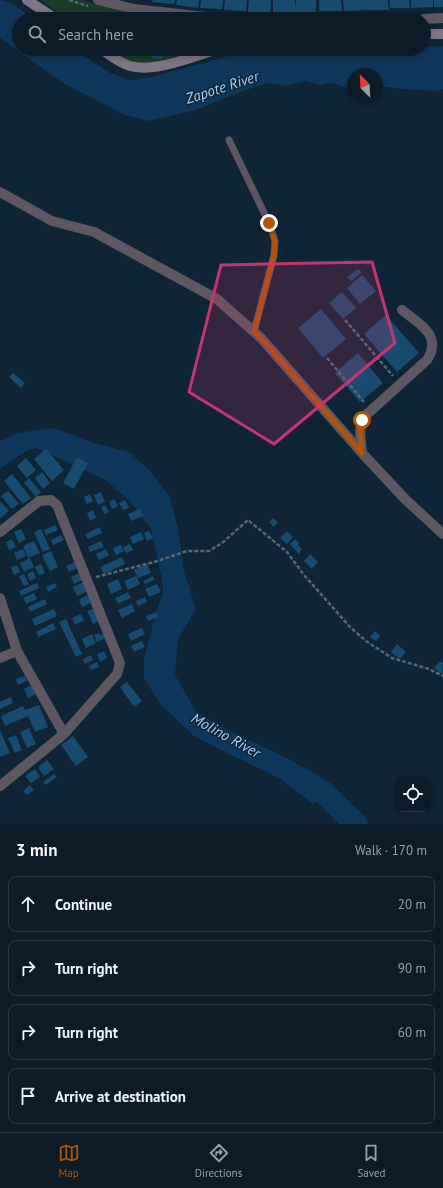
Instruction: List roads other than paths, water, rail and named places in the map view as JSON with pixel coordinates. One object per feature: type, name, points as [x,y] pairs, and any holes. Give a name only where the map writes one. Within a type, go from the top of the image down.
[{"type":"main road","points":[[27,0],[45,12]]},
{"type":"main road","points":[[431,34],[443,34]]},
{"type":"main road","points":[[110,56],[129,66],[141,68],[156,67],[194,56]]},
{"type":"street","points":[[98,0],[142,10],[160,12]]},
{"type":"street","points":[[431,19],[443,18]]},
{"type":"street","points":[[0,192],[52,221],[94,232],[216,298],[261,338],[362,453],[406,499],[443,534]]},
{"type":"street","points":[[362,453],[360,426],[365,416],[427,360],[433,346],[432,339],[427,330],[402,310]]},
{"type":"street","points":[[0,532],[40,501],[51,500],[57,505],[120,663],[117,674],[64,734],[0,786]]},
{"type":"street","points":[[0,598],[17,651],[64,734]]},
{"type":"street","points":[[0,658],[17,651]]},
{"type":"lane","points":[[229,140],[269,223],[275,241],[274,255],[254,332]]},
{"type":"water","points":[[0,0],[13,4],[23,12],[12,12],[12,47],[0,38]]},
{"type":"water","name":"Zapote River","points":[[443,46],[443,89],[438,91],[383,87],[383,68],[347,68],[347,87],[331,83],[320,85],[306,81],[286,86],[268,83],[240,92],[196,110],[148,121],[125,115],[63,83],[25,56],[84,56],[108,72],[129,80],[152,77],[228,56],[431,56],[431,47]]},
{"type":"water","points":[[53,428],[94,443],[129,452],[149,470],[170,497],[178,528],[184,571],[196,609],[178,639],[175,675],[196,712],[228,730],[291,760],[333,790],[313,804],[281,779],[194,736],[160,704],[144,678],[144,659],[156,612],[163,593],[162,579],[151,529],[130,501],[104,479],[36,448],[26,451],[0,469],[0,441],[17,433]]},
{"type":"waterway","name":"Molino River","points":[[300,778],[323,792],[356,824]]}]
